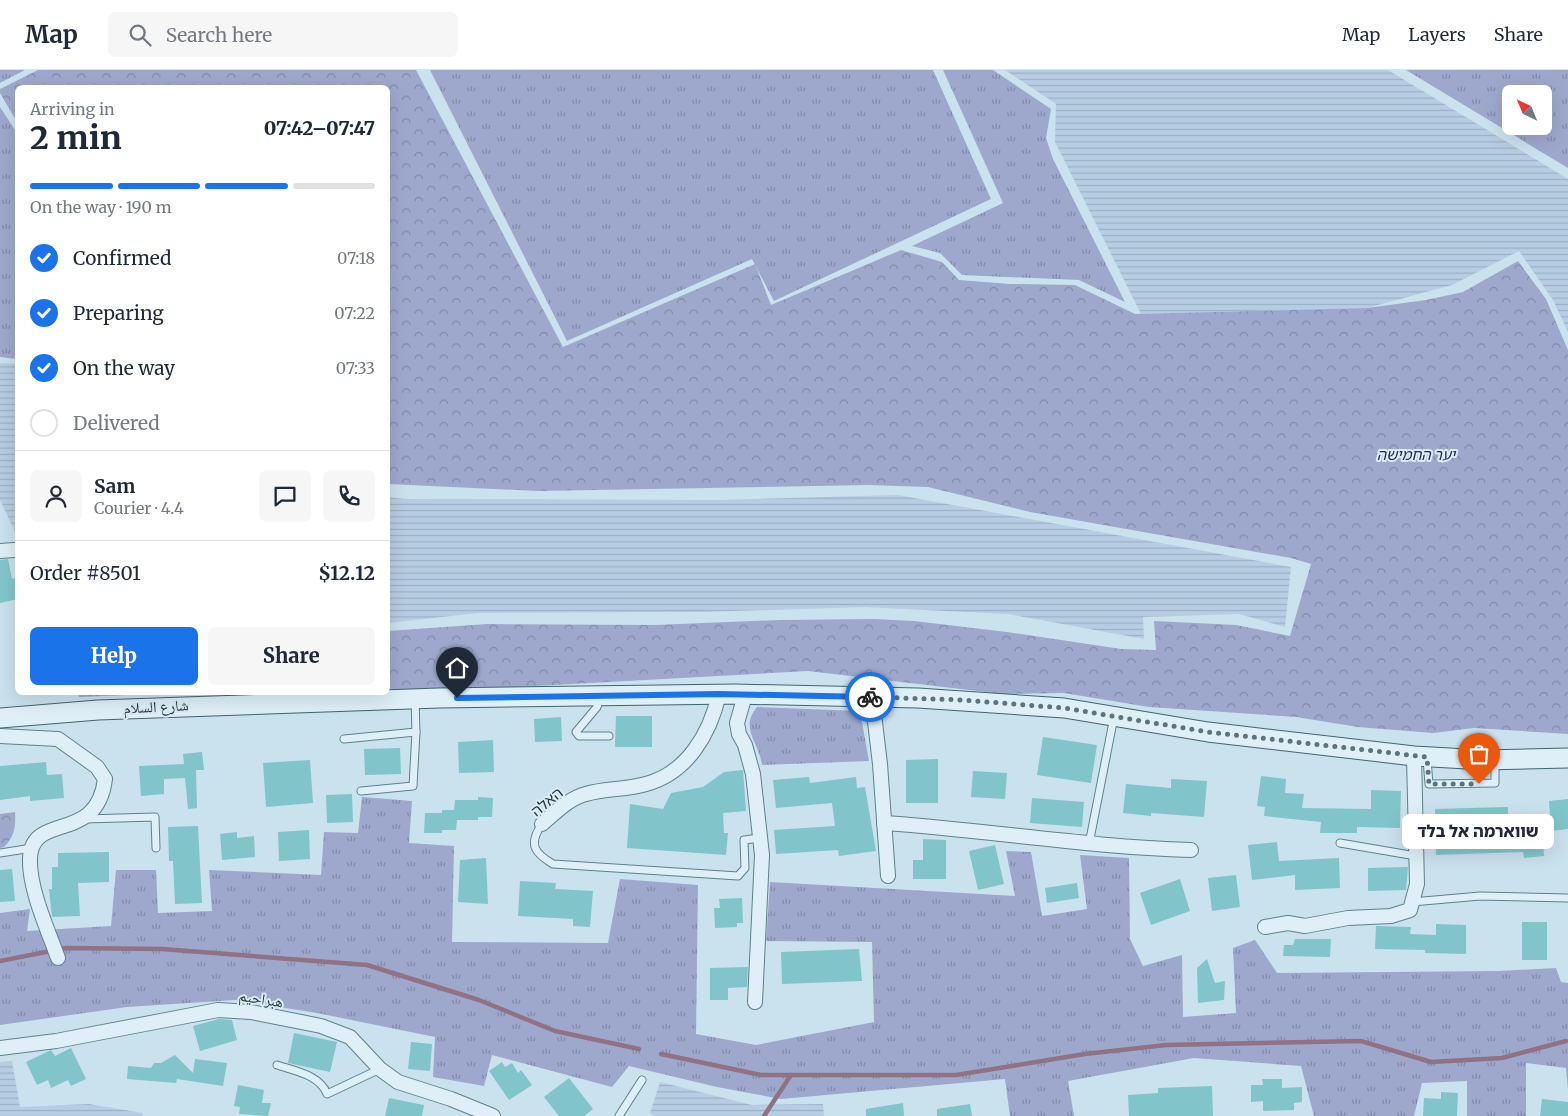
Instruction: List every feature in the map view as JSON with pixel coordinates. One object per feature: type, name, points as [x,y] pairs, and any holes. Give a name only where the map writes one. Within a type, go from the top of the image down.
[{"type":"main road","name":"شارع السلام","points":[[0,718],[108,710],[415,698],[719,694],[872,697],[1017,704],[1114,716],[1208,732],[1421,756],[1494,761],[1568,758]]},
{"type":"street","name":"האלה","points":[[542,824],[565,804],[584,794],[645,785],[662,779],[675,771],[690,758],[708,727],[719,694]]},
{"type":"street","points":[[744,694],[737,723],[753,774],[762,855],[756,1002]]},
{"type":"street","points":[[872,697],[888,876]]},
{"type":"street","points":[[0,736],[58,739],[97,767],[105,779],[103,796],[84,820],[40,834],[32,843],[30,860],[34,889],[58,958]]},
{"type":"street","points":[[1265,927],[1288,923],[1305,926],[1348,918],[1391,916],[1410,910],[1417,884],[1416,856],[1421,756]]},
{"type":"street","points":[[884,823],[987,831],[1124,848],[1191,850]]},
{"type":"street","name":"هبراحيم","points":[[0,1048],[56,1041],[201,1012],[236,1010],[321,1026],[350,1037],[380,1069],[398,1082],[451,1099],[493,1116]]},
{"type":"lane","points":[[600,696],[597,707],[576,732],[579,736],[609,736]]},
{"type":"lane","points":[[361,791],[413,786],[416,732],[415,698]]},
{"type":"lane","points":[[1089,844],[1114,716]]},
{"type":"lane","points":[[344,739],[416,732]]},
{"type":"lane","points":[[1421,756],[1429,784],[1495,784],[1494,761]]},
{"type":"lane","points":[[84,820],[155,817],[156,848]]},
{"type":"lane","name":"האלה","points":[[542,824],[536,832],[535,850],[540,856],[553,864],[738,876],[745,868],[744,840],[760,838]]},
{"type":"lane","points":[[1340,843],[1416,856]]},
{"type":"lane","points":[[0,853],[32,848]]},
{"type":"lane","points":[[1412,902],[1480,896],[1568,898]]},
{"type":"lane","points":[[277,1065],[320,1082],[327,1094],[380,1069]]},
{"type":"lane","points":[[620,1116],[642,1080]]},
{"type":"shaded area","points":[[1005,70],[1388,70],[1568,179],[1568,332],[1553,300],[1519,251],[1452,285],[1367,308],[1141,314],[1055,142],[1056,104]]},
{"type":"shaded area","points":[[0,363],[15,364],[15,532],[0,500]]},
{"type":"shaded area","points":[[898,495],[1291,567],[1285,627],[1239,614],[1143,617],[1144,639],[1008,614],[864,607],[702,612],[478,613],[390,623],[390,497],[406,499],[718,500]]},
{"type":"shaded area","points":[[12,1061],[20,1107],[89,1104],[143,1113],[142,1116],[0,1116],[0,1062]]},
{"type":"shaded area","points":[[660,1082],[752,1105],[823,1104],[824,1116],[654,1116],[650,1113]]},
{"type":"green space","points":[[0,70],[25,70],[0,83]]},
{"type":"green space","name":"יער החמישה","points":[[38,70],[416,70],[563,347],[755,264],[771,305],[901,250],[942,262],[959,280],[1010,284],[1075,285],[1135,314],[1367,308],[1426,300],[1463,292],[1518,261],[1546,299],[1568,350],[1568,734],[1474,728],[1433,733],[1358,727],[1296,717],[1149,707],[1064,693],[1003,694],[808,671],[447,691],[390,689],[390,631],[487,624],[655,625],[779,620],[874,619],[914,621],[1007,632],[1121,649],[1156,650],[1154,621],[1236,625],[1290,636],[1311,564],[1291,558],[1030,512],[928,487],[868,485],[538,491],[390,484],[390,85],[15,85],[15,119],[0,93],[0,89]]},
{"type":"green space","points":[[430,70],[933,70],[991,199],[774,301],[752,259],[567,341]]},
{"type":"green space","points":[[943,70],[993,70],[1051,109],[1046,138],[1053,159],[1125,302],[1079,280],[962,275],[940,253],[912,246],[1003,203]]},
{"type":"green space","points":[[1406,70],[1568,70],[1568,168],[1513,135],[1552,135],[1552,85],[1502,85],[1502,128]]},
{"type":"green space","points":[[0,107],[15,130],[15,359],[0,357]]},
{"type":"green space","points":[[79,695],[128,695],[79,697]]},
{"type":"green space","points":[[757,707],[860,711],[869,761],[762,765],[750,729],[752,715]]},
{"type":"green space","points":[[362,797],[412,801],[409,843],[454,846],[452,942],[608,943],[620,879],[698,885],[696,1034],[756,1045],[874,1022],[872,942],[766,941],[770,882],[1015,896],[1006,851],[1031,852],[1042,916],[1087,909],[1080,855],[1129,858],[1130,939],[1143,966],[1182,955],[1183,1017],[1236,1013],[1233,948],[1255,940],[1277,973],[1499,971],[1556,968],[1561,982],[1568,983],[1568,1090],[1566,1068],[1526,1063],[1526,1116],[1467,1116],[1467,1081],[1422,1083],[1414,1116],[1314,1116],[1301,1066],[1194,1058],[1068,1081],[1074,1116],[1010,1116],[1005,1079],[781,1099],[717,1087],[629,1066],[612,1087],[492,1055],[484,1086],[433,1077],[435,1037],[317,1013],[235,1000],[127,1007],[0,1025],[0,913],[30,909],[27,931],[111,926],[116,870],[156,870],[158,913],[212,911],[209,870],[321,875],[324,832],[358,833]]},
{"type":"green space","points":[[15,812],[15,827],[12,835],[4,847],[0,848],[0,814]]},
{"type":"building","points":[[8,559],[12,579],[15,578],[15,600],[0,603],[0,560]]},
{"type":"building","points":[[616,716],[652,716],[652,747],[615,747]]},
{"type":"building","points":[[561,717],[562,741],[535,742],[534,719]]},
{"type":"building","points":[[1043,737],[1097,745],[1091,783],[1037,775]]},
{"type":"building","points":[[493,740],[494,772],[459,773],[458,742]]},
{"type":"building","points":[[400,748],[401,774],[365,775],[364,749]]},
{"type":"building","points":[[202,752],[204,770],[196,770],[197,808],[188,809],[185,778],[164,779],[164,794],[141,796],[139,766],[184,764],[183,754]]},
{"type":"building","points":[[938,759],[938,803],[906,803],[906,760]]},
{"type":"building","points":[[310,760],[313,803],[266,807],[263,763]]},
{"type":"building","points":[[46,762],[47,775],[62,774],[64,798],[30,801],[30,796],[0,800],[0,766]]},
{"type":"building","points":[[743,770],[746,811],[723,813],[724,833],[728,833],[726,855],[627,848],[630,804],[663,809],[671,793],[703,787],[724,772]]},
{"type":"building","points":[[973,771],[1007,773],[1005,799],[971,797]]},
{"type":"building","points":[[1261,776],[1286,779],[1285,793],[1304,794],[1302,808],[1371,809],[1371,790],[1401,791],[1400,828],[1357,827],[1357,833],[1320,833],[1321,822],[1264,816],[1265,807],[1257,806]]},
{"type":"building","points":[[809,777],[810,783],[856,777],[857,788],[865,787],[876,851],[839,856],[838,850],[776,854],[774,830],[835,826],[832,803],[776,808],[773,780]]},
{"type":"building","points":[[1171,779],[1207,781],[1204,817],[1151,813],[1151,816],[1123,813],[1126,784],[1171,788]]},
{"type":"building","points":[[352,794],[353,822],[327,823],[326,795]]},
{"type":"building","points":[[478,797],[493,798],[492,817],[478,817],[478,820],[457,820],[456,830],[442,830],[442,833],[424,833],[425,813],[442,813],[442,810],[454,810],[455,800],[478,800]]},
{"type":"building","points":[[1032,798],[1084,802],[1082,827],[1030,823]]},
{"type":"building","points":[[1568,799],[1568,829],[1551,831],[1549,801]]},
{"type":"building","points":[[1508,807],[1508,828],[1542,826],[1544,856],[1524,858],[1523,852],[1436,855],[1435,809]]},
{"type":"building","points":[[198,826],[202,903],[175,904],[173,861],[169,861],[168,827]]},
{"type":"building","points":[[309,830],[310,859],[279,861],[278,832]]},
{"type":"building","points":[[237,832],[237,838],[254,836],[255,857],[222,860],[220,834]]},
{"type":"building","points":[[923,839],[946,840],[946,879],[913,879],[913,860],[923,860]]},
{"type":"building","points":[[1277,842],[1279,861],[1339,858],[1340,888],[1295,890],[1295,875],[1252,880],[1248,845]]},
{"type":"building","points":[[995,845],[1004,884],[978,890],[969,851]]},
{"type":"building","points":[[109,852],[109,882],[78,883],[80,916],[52,917],[49,889],[52,889],[52,867],[58,867],[58,853]]},
{"type":"building","points":[[486,858],[488,904],[458,902],[460,860]]},
{"type":"building","points":[[1408,867],[1406,890],[1368,891],[1368,868]]},
{"type":"building","points":[[12,869],[15,901],[0,902],[0,870]]},
{"type":"building","points":[[1236,875],[1240,907],[1212,911],[1208,878]]},
{"type":"building","points":[[1180,879],[1190,911],[1151,925],[1140,893]]},
{"type":"building","points":[[520,881],[556,883],[555,889],[593,891],[590,927],[573,926],[573,919],[518,916]]},
{"type":"building","points":[[1077,883],[1079,898],[1047,903],[1045,888]]},
{"type":"building","points":[[742,898],[743,923],[737,923],[737,927],[715,928],[714,908],[720,908],[719,899]]},
{"type":"building","points":[[1522,922],[1547,922],[1547,960],[1522,960]]},
{"type":"building","points":[[1436,924],[1466,925],[1466,954],[1425,953],[1425,950],[1375,949],[1376,926],[1411,927],[1410,934],[1436,935]]},
{"type":"building","points":[[1295,939],[1331,939],[1330,957],[1283,956],[1284,945],[1293,945]]},
{"type":"building","points":[[859,949],[862,981],[782,984],[781,952]]},
{"type":"building","points":[[1207,959],[1215,983],[1225,981],[1224,1000],[1198,1003],[1197,968]]},
{"type":"building","points":[[748,967],[747,987],[728,988],[728,1000],[710,1000],[710,968]]},
{"type":"building","points":[[219,1019],[232,1020],[237,1040],[200,1051],[193,1026]]},
{"type":"building","points":[[294,1033],[337,1042],[330,1072],[288,1063]]},
{"type":"building","points":[[411,1042],[432,1044],[430,1071],[408,1069]]},
{"type":"building","points":[[71,1048],[86,1079],[71,1086],[68,1080],[51,1088],[48,1080],[37,1085],[26,1062],[51,1050],[55,1056]]},
{"type":"building","points":[[175,1055],[193,1073],[195,1059],[227,1063],[223,1086],[177,1079],[176,1083],[127,1079],[128,1066],[151,1068],[154,1063],[161,1063]]},
{"type":"building","points":[[502,1062],[505,1067],[512,1063],[518,1073],[521,1070],[532,1085],[509,1100],[489,1071]]},
{"type":"building","points":[[569,1078],[593,1109],[584,1116],[559,1116],[544,1097]]},
{"type":"building","points":[[1262,1079],[1282,1079],[1282,1088],[1302,1087],[1302,1102],[1294,1103],[1294,1110],[1263,1111],[1263,1101],[1251,1102],[1251,1085],[1263,1085]]},
{"type":"building","points":[[238,1085],[264,1090],[262,1103],[271,1103],[268,1116],[239,1114],[240,1107],[234,1106]]},
{"type":"building","points":[[1212,1086],[1213,1116],[1129,1116],[1128,1095],[1158,1093],[1158,1088]]},
{"type":"building","points":[[1441,1092],[1458,1093],[1457,1116],[1423,1116],[1424,1098],[1441,1099]]},
{"type":"building","points":[[389,1098],[424,1105],[422,1116],[385,1116]]},
{"type":"building","points":[[1542,1099],[1568,1102],[1568,1116],[1540,1116]]},
{"type":"building","points":[[903,1103],[904,1116],[866,1116],[866,1109]]},
{"type":"building","points":[[970,1104],[972,1116],[937,1116],[937,1109]]},
{"type":"waterway","points":[[0,961],[66,948],[162,949],[367,965],[479,1000],[555,1031],[639,1049]]},
{"type":"waterway","points":[[661,1054],[761,1075],[956,1075],[1085,1054],[1166,1045],[1361,1041],[1431,1062],[1502,1058],[1566,1041]]},
{"type":"waterway","points":[[764,1116],[791,1075]]},
{"type":"way so far","points":[[870,697],[963,700],[1064,708],[1208,732],[1427,757],[1429,784],[1479,784]]},
{"type":"place","name":"שווארמה אל בלד","points":[[1479,784]]},
{"type":"route","points":[[457,698],[719,694],[870,697]]}]
